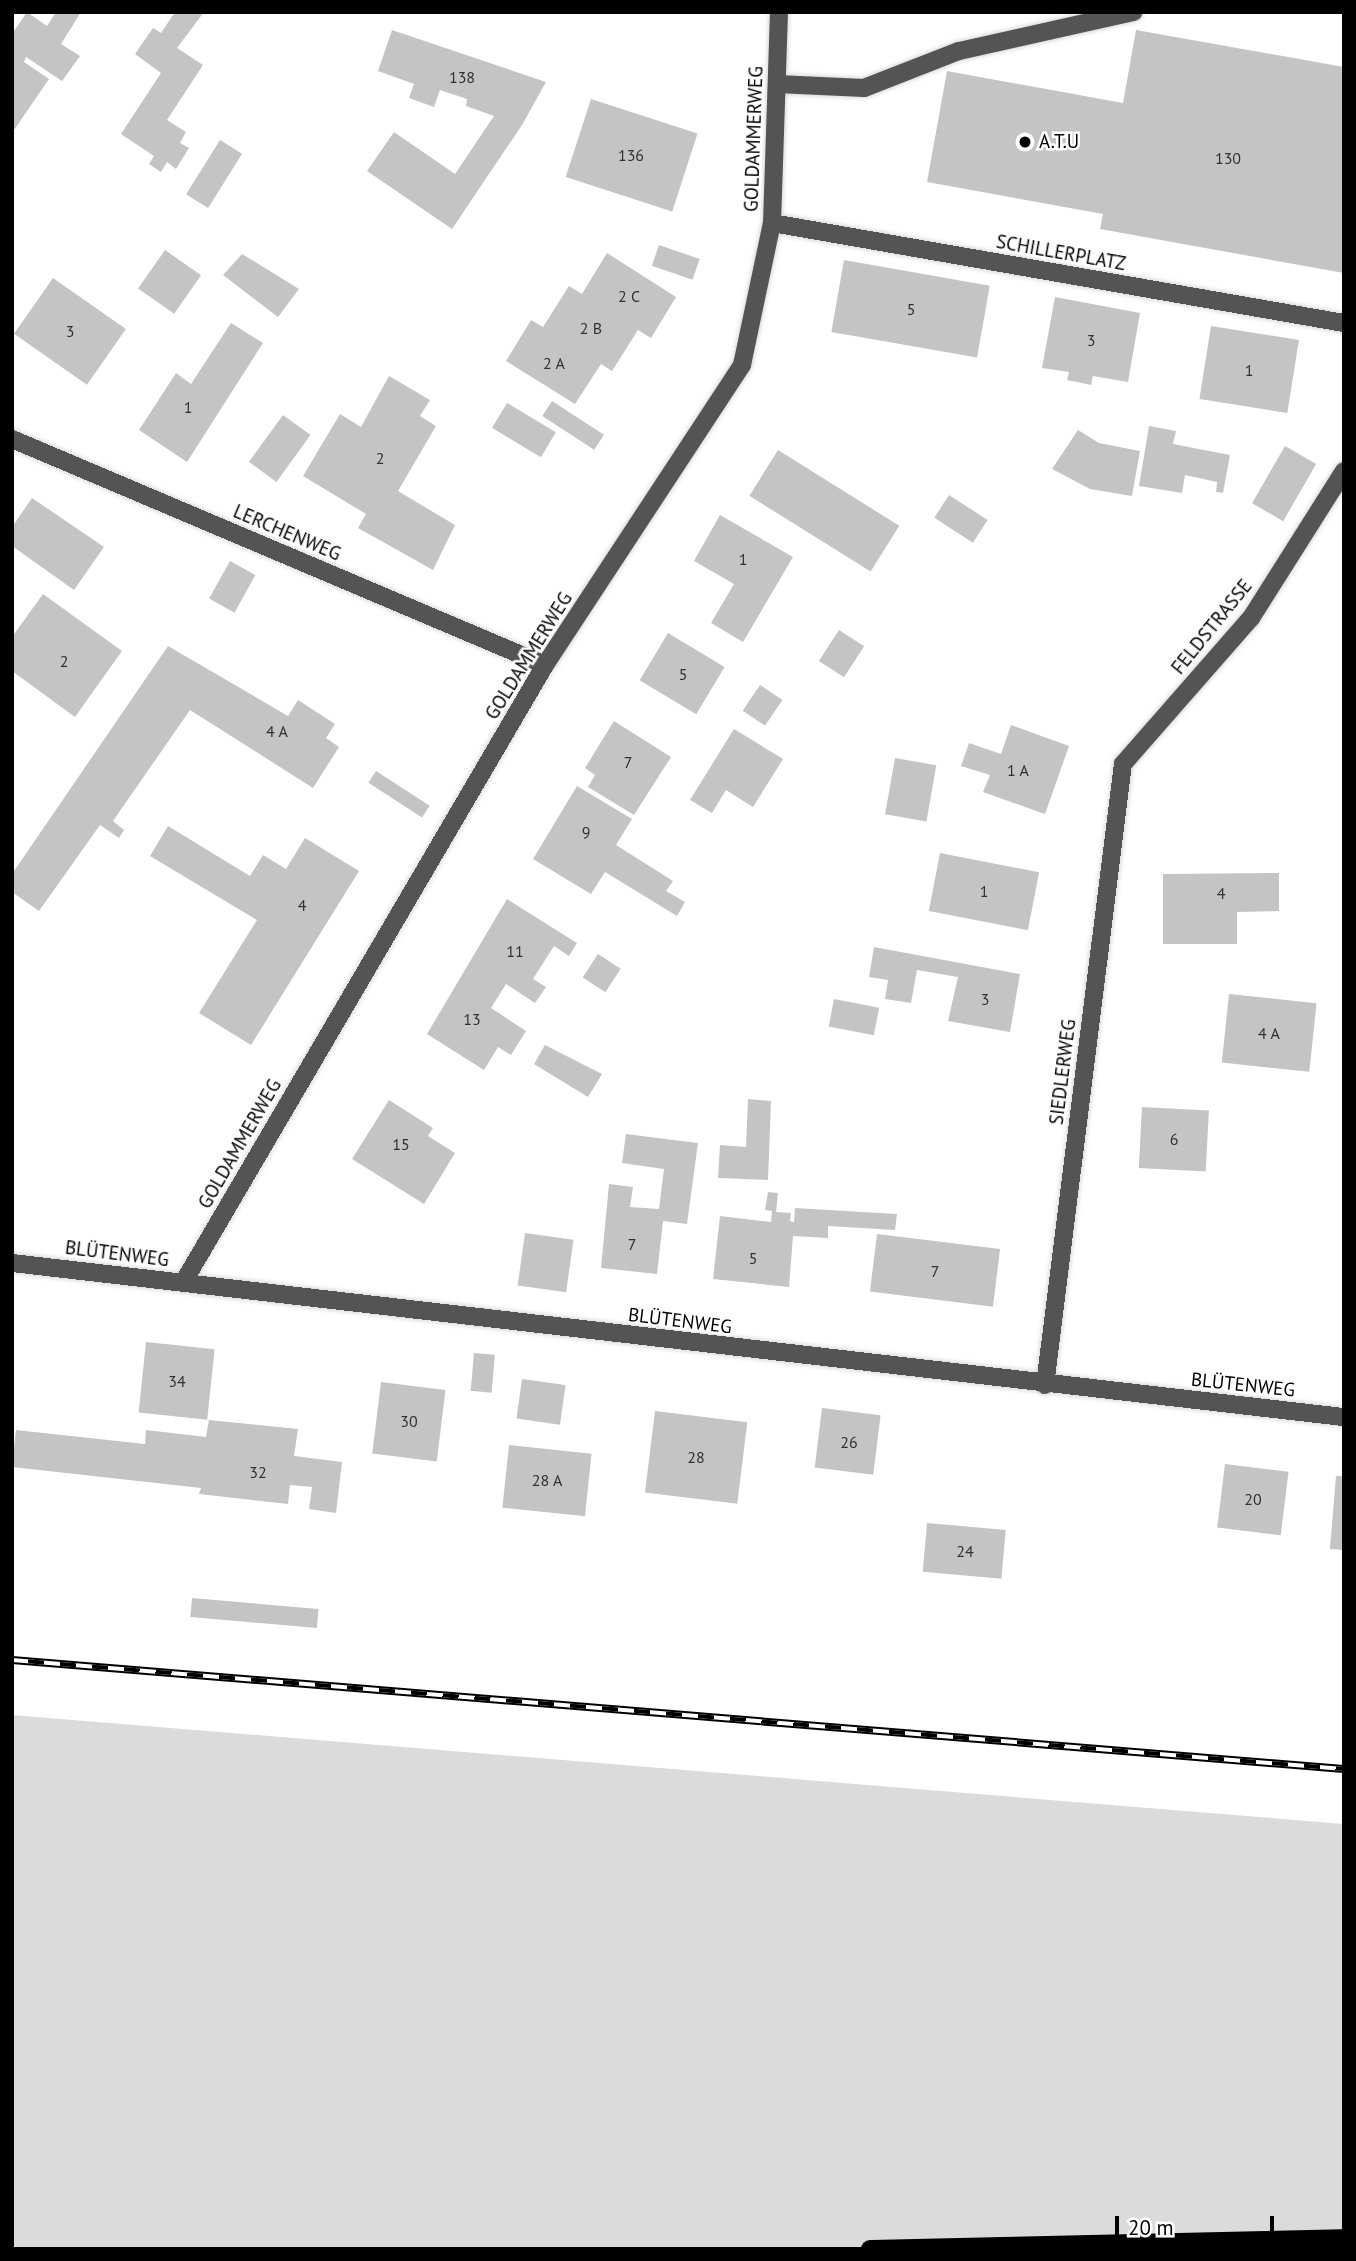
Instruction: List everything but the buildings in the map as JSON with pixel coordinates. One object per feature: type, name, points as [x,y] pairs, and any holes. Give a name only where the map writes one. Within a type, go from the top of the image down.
[{"type":"main road","points":[[870,2249],[1344,2238]]},
{"type":"street","name":"GOLDAMMERWEG","points":[[183,1283],[545,665],[742,365],[772,223],[779,12]]},
{"type":"street","points":[[777,84],[864,88],[959,51],[1134,12]]},
{"type":"street","name":"SCHILLERPLATZ","points":[[772,223],[1344,323]]},
{"type":"street","name":"LERCHENWEG","points":[[12,439],[545,665]]},
{"type":"street","name":"FELDSTRASSE","points":[[1123,764],[1251,618],[1344,471]]},
{"type":"street","name":"SIEDLERWEG","points":[[1045,1385],[1123,764]]},
{"type":"street","name":"BLÜTENWEG","points":[[12,1263],[1045,1385],[1344,1417]]},
{"type":"path","points":[[832,12],[864,12]]},
{"type":"shaded area","points":[[12,1715],[1344,1824],[1344,2249],[12,2249]]},
{"type":"railway","points":[[12,1660],[1344,1769]]},
{"type":"place","name":"A.T.U","points":[[1025,142]]}]
